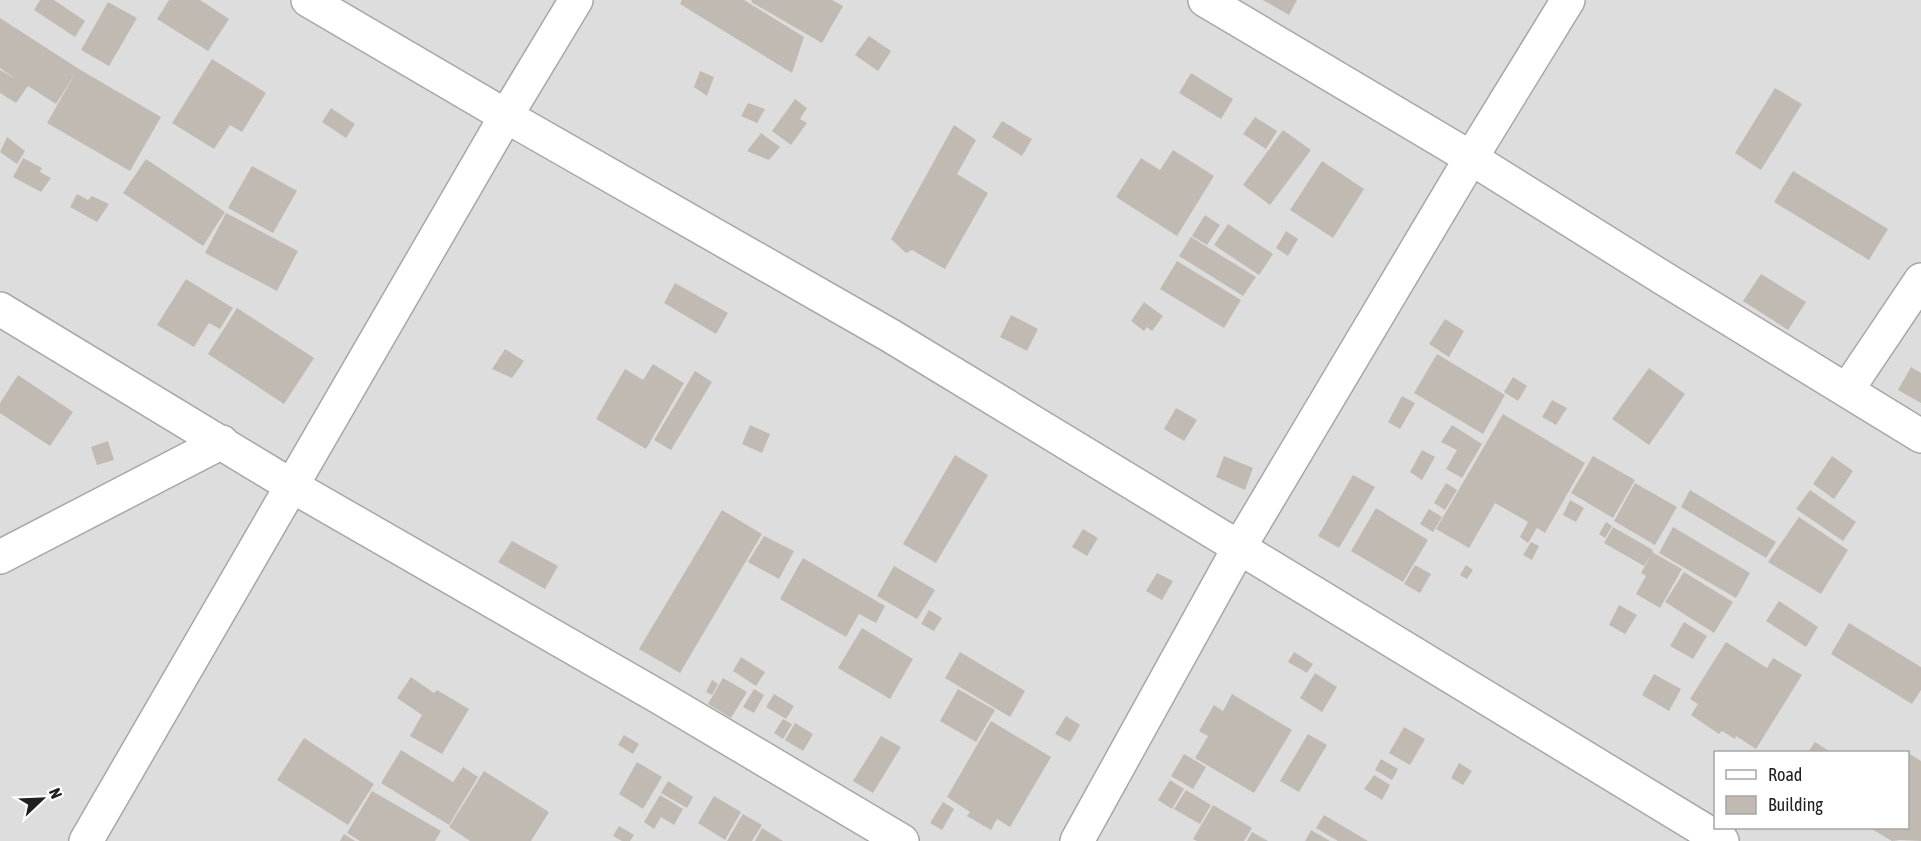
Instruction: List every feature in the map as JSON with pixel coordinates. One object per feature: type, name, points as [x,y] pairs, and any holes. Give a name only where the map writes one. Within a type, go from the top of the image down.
[{"type":"street","points":[[308,0],[891,336],[1722,841]]},
{"type":"street","points":[[86,841],[506,116],[576,0]]},
{"type":"street","points":[[1205,0],[1471,158],[1921,436]]},
{"type":"street","points":[[1077,841],[1240,546],[1568,0]]},
{"type":"street","points":[[1847,390],[1921,280]]},
{"type":"street","points":[[0,309],[291,486],[659,697],[902,841]]},
{"type":"street","points":[[0,557],[222,442]]},
{"type":"shaded area","points":[[0,0],[1921,0],[1921,841],[0,841]]},
{"type":"building","points":[[40,0],[54,0],[85,21],[75,37],[34,10]]},
{"type":"building","points":[[169,0],[200,0],[229,19],[208,51],[157,19]]},
{"type":"building","points":[[682,0],[744,0],[804,37],[792,73],[680,4]]},
{"type":"building","points":[[752,0],[832,0],[843,6],[822,43],[751,2]]},
{"type":"building","points":[[1263,0],[1297,0],[1289,15]]},
{"type":"building","points":[[108,2],[137,18],[109,66],[81,50]]},
{"type":"building","points":[[0,18],[79,69],[161,117],[130,171],[47,123],[76,72],[56,104],[28,86],[16,103],[0,93],[0,70],[16,79],[0,68]]},
{"type":"building","points":[[869,36],[891,51],[878,71],[855,55]]},
{"type":"building","points":[[212,59],[266,93],[242,132],[230,125],[214,149],[172,123]]},
{"type":"building","points":[[700,71],[714,77],[707,96],[694,87]]},
{"type":"building","points":[[1191,73],[1233,99],[1221,119],[1179,93]]},
{"type":"building","points":[[1775,88],[1802,104],[1761,170],[1735,153]]},
{"type":"building","points":[[795,99],[807,108],[800,119],[807,123],[791,145],[772,131]]},
{"type":"building","points":[[748,103],[765,109],[757,123],[741,116]]},
{"type":"building","points":[[331,108],[355,124],[346,138],[322,122]]},
{"type":"building","points":[[1255,117],[1277,131],[1266,149],[1243,134]]},
{"type":"building","points":[[1002,121],[1032,139],[1022,156],[992,137]]},
{"type":"building","points":[[954,125],[976,140],[957,174],[988,193],[945,269],[912,250],[906,253],[891,239]]},
{"type":"building","points":[[1283,130],[1311,150],[1270,205],[1243,185]]},
{"type":"building","points":[[761,133],[780,147],[769,160],[747,151]]},
{"type":"building","points":[[7,137],[25,151],[17,164],[0,152]]},
{"type":"building","points":[[1173,150],[1214,176],[1177,236],[1116,197],[1141,158],[1160,170]]},
{"type":"building","points":[[23,158],[42,168],[40,172],[51,178],[41,192],[13,177]]},
{"type":"building","points":[[146,159],[225,212],[203,246],[123,193]]},
{"type":"building","points":[[1322,161],[1364,189],[1333,238],[1290,210]]},
{"type":"building","points":[[252,166],[297,191],[273,233],[228,208]]},
{"type":"building","points":[[1793,171],[1888,229],[1869,260],[1774,202]]},
{"type":"building","points":[[77,194],[88,200],[92,196],[109,204],[97,222],[70,207]]},
{"type":"building","points":[[226,213],[298,251],[277,291],[205,253]]},
{"type":"building","points":[[1205,215],[1220,225],[1207,245],[1192,236]]},
{"type":"building","points":[[1228,224],[1273,254],[1259,275],[1214,245]]},
{"type":"building","points":[[1286,231],[1298,239],[1288,256],[1276,248]]},
{"type":"building","points":[[1191,237],[1256,277],[1243,296],[1179,256]]},
{"type":"building","points":[[1177,261],[1241,300],[1224,328],[1160,289]]},
{"type":"building","points":[[1761,274],[1806,302],[1788,330],[1743,301]]},
{"type":"building","points":[[186,279],[233,308],[220,329],[209,323],[194,347],[157,325]]},
{"type":"building","points":[[675,283],[728,313],[716,334],[664,303]]},
{"type":"building","points":[[1144,302],[1163,316],[1152,331],[1147,327],[1144,331],[1131,321]]},
{"type":"building","points":[[237,308],[314,358],[284,404],[208,354]]},
{"type":"building","points":[[1011,315],[1038,329],[1027,351],[1000,337]]},
{"type":"building","points":[[1445,319],[1464,331],[1449,357],[1429,344]]},
{"type":"building","points":[[505,349],[524,361],[512,378],[492,369]]},
{"type":"building","points":[[1437,354],[1505,395],[1483,434],[1414,393]]},
{"type":"building","points":[[653,364],[684,383],[646,449],[596,419],[625,369],[643,380]]},
{"type":"building","points":[[1911,367],[1921,373],[1921,403],[1898,390]]},
{"type":"building","points":[[1649,368],[1685,394],[1649,445],[1612,419]]},
{"type":"building","points":[[695,371],[712,382],[671,450],[654,440]]},
{"type":"building","points":[[18,375],[73,412],[50,446],[0,413],[0,403]]},
{"type":"building","points":[[1513,377],[1527,386],[1518,401],[1504,392]]},
{"type":"building","points":[[1402,396],[1415,403],[1400,429],[1388,422]]},
{"type":"building","points":[[1552,400],[1567,408],[1556,425],[1542,417]]},
{"type":"building","points":[[1176,408],[1197,420],[1184,441],[1164,429]]},
{"type":"building","points":[[1503,414],[1585,463],[1545,533],[1537,528],[1528,543],[1520,537],[1528,522],[1495,503],[1469,548],[1436,529]]},
{"type":"building","points":[[750,425],[770,434],[762,453],[742,444]]},
{"type":"building","points":[[1452,425],[1482,444],[1462,478],[1446,469],[1457,450],[1441,442]]},
{"type":"building","points":[[108,441],[114,460],[97,465],[91,447]]},
{"type":"building","points":[[1422,450],[1435,457],[1422,480],[1410,472]]},
{"type":"building","points":[[955,455],[988,475],[936,563],[903,544]]},
{"type":"building","points":[[1224,456],[1253,468],[1245,490],[1216,477]]},
{"type":"building","points":[[1593,456],[1635,480],[1613,518],[1571,493]]},
{"type":"building","points":[[1832,456],[1853,471],[1834,499],[1813,484]]},
{"type":"building","points":[[1353,475],[1375,487],[1339,548],[1318,536]]},
{"type":"building","points":[[1446,483],[1457,490],[1445,510],[1434,503]]},
{"type":"building","points":[[1635,483],[1677,507],[1655,545],[1614,521]]},
{"type":"building","points":[[1690,490],[1776,542],[1766,558],[1681,507]]},
{"type":"building","points":[[1810,490],[1856,522],[1843,541],[1796,509]]},
{"type":"building","points":[[1570,500],[1584,508],[1576,522],[1563,515]]},
{"type":"building","points":[[1376,508],[1428,540],[1403,582],[1351,551]]},
{"type":"building","points":[[1429,509],[1442,517],[1433,532],[1420,524]]},
{"type":"building","points":[[722,510],[762,534],[680,673],[639,649]]},
{"type":"building","points":[[1799,517],[1848,550],[1821,594],[1768,562]]},
{"type":"building","points":[[1606,522],[1612,526],[1605,538],[1599,534]]},
{"type":"building","points":[[1613,527],[1682,569],[1660,608],[1636,594],[1646,576],[1641,573],[1651,555],[1644,566],[1604,543]]},
{"type":"building","points":[[1673,527],[1750,573],[1736,598],[1659,553]]},
{"type":"building","points":[[1083,529],[1098,538],[1087,556],[1072,547]]},
{"type":"building","points":[[764,536],[794,551],[779,579],[748,562]]},
{"type":"building","points":[[512,541],[558,566],[545,589],[498,562]]},
{"type":"building","points":[[1531,542],[1539,546],[1532,560],[1523,555]]},
{"type":"building","points":[[803,558],[885,606],[876,623],[859,614],[846,637],[780,599]]},
{"type":"building","points":[[1415,565],[1431,574],[1420,593],[1404,584]]},
{"type":"building","points":[[1466,565],[1473,570],[1467,579],[1460,575]]},
{"type":"building","points":[[894,566],[935,590],[917,619],[877,596]]},
{"type":"building","points":[[1684,572],[1733,602],[1714,633],[1665,602]]},
{"type":"building","points":[[1157,573],[1173,581],[1162,600],[1146,591]]},
{"type":"building","points":[[1779,601],[1818,627],[1806,647],[1766,621]]},
{"type":"building","points":[[1619,605],[1637,615],[1625,634],[1609,625]]},
{"type":"building","points":[[929,610],[942,618],[934,631],[921,624]]},
{"type":"building","points":[[1684,622],[1707,636],[1693,659],[1670,646]]},
{"type":"building","points":[[1849,623],[1921,667],[1921,690],[1912,704],[1831,654]]},
{"type":"building","points":[[862,628],[913,659],[890,699],[838,668]]},
{"type":"building","points":[[1726,642],[1767,668],[1773,658],[1802,675],[1756,749],[1736,736],[1735,739],[1722,731],[1719,734],[1691,715],[1698,704],[1690,699]]},
{"type":"building","points":[[960,652],[1025,691],[1010,717],[945,678]]},
{"type":"building","points":[[1294,652],[1313,664],[1307,673],[1288,662]]},
{"type":"building","points":[[741,657],[765,672],[756,686],[733,671]]},
{"type":"building","points":[[1315,673],[1337,687],[1322,712],[1300,698]]},
{"type":"building","points":[[1654,674],[1681,689],[1669,711],[1642,695]]},
{"type":"building","points":[[411,677],[434,693],[437,690],[469,709],[442,754],[410,736],[422,715],[397,698]]},
{"type":"building","points":[[723,678],[747,692],[731,718],[708,704]]},
{"type":"building","points":[[712,680],[718,684],[712,695],[706,692]]},
{"type":"building","points":[[754,689],[764,695],[754,713],[743,707]]},
{"type":"building","points":[[958,689],[995,710],[976,742],[940,721]]},
{"type":"building","points":[[774,694],[794,706],[786,719],[766,707]]},
{"type":"building","points":[[1232,694],[1292,730],[1254,793],[1195,758],[1208,736],[1199,731],[1214,705],[1223,711]]},
{"type":"building","points":[[1066,716],[1080,725],[1070,742],[1055,734]]},
{"type":"building","points":[[783,719],[792,724],[783,739],[774,733]]},
{"type":"building","points":[[991,721],[1051,757],[1010,827],[997,819],[991,830],[967,816],[970,812],[947,797]]},
{"type":"building","points":[[795,723],[813,734],[803,751],[785,740]]},
{"type":"building","points":[[1404,727],[1425,739],[1410,765],[1389,753]]},
{"type":"building","points":[[1308,734],[1327,745],[1299,792],[1280,781]]},
{"type":"building","points":[[624,735],[639,744],[633,754],[618,745]]},
{"type":"building","points":[[881,736],[901,747],[873,793],[853,781]]},
{"type":"building","points":[[304,738],[374,784],[348,825],[277,780]]},
{"type":"building","points":[[1815,742],[1829,751],[1809,751]]},
{"type":"building","points":[[401,750],[453,782],[463,767],[478,777],[449,825],[381,783]]},
{"type":"building","points":[[1184,754],[1206,767],[1193,789],[1171,776]]},
{"type":"building","points":[[1909,754],[1921,761],[1921,841],[1892,841],[1872,829],[1909,829]]},
{"type":"building","points":[[1381,759],[1398,769],[1392,780],[1375,770]]},
{"type":"building","points":[[637,762],[662,777],[643,809],[619,794]]},
{"type":"building","points":[[1459,763],[1472,771],[1463,785],[1451,778]]},
{"type":"building","points":[[484,771],[549,812],[531,841],[470,841],[449,827]]},
{"type":"building","points":[[1374,775],[1390,785],[1382,800],[1364,789]]},
{"type":"building","points":[[1170,780],[1184,789],[1172,809],[1158,800]]},
{"type":"building","points":[[668,781],[693,797],[687,808],[661,793]]},
{"type":"building","points":[[1186,790],[1211,805],[1200,824],[1174,809]]},
{"type":"building","points":[[372,791],[441,831],[435,841],[360,841],[347,833]]},
{"type":"building","points":[[660,795],[683,809],[674,825],[661,817],[654,829],[644,822]]},
{"type":"building","points":[[714,796],[741,812],[725,840],[698,823]]},
{"type":"building","points":[[943,802],[954,809],[942,830],[930,823]]},
{"type":"building","points":[[1213,805],[1252,828],[1244,841],[1197,841],[1193,839]]},
{"type":"building","points":[[743,814],[762,825],[752,841],[727,841]]},
{"type":"building","points":[[1324,815],[1368,841],[1338,841],[1316,828]]},
{"type":"building","points":[[619,826],[634,835],[630,841],[622,841],[613,836]]},
{"type":"building","points":[[762,828],[783,841],[755,841]]},
{"type":"building","points":[[1311,830],[1330,841],[1305,841]]},
{"type":"building","points":[[1252,832],[1268,841],[1247,841]]},
{"type":"building","points":[[344,834],[355,841],[340,841]]}]
